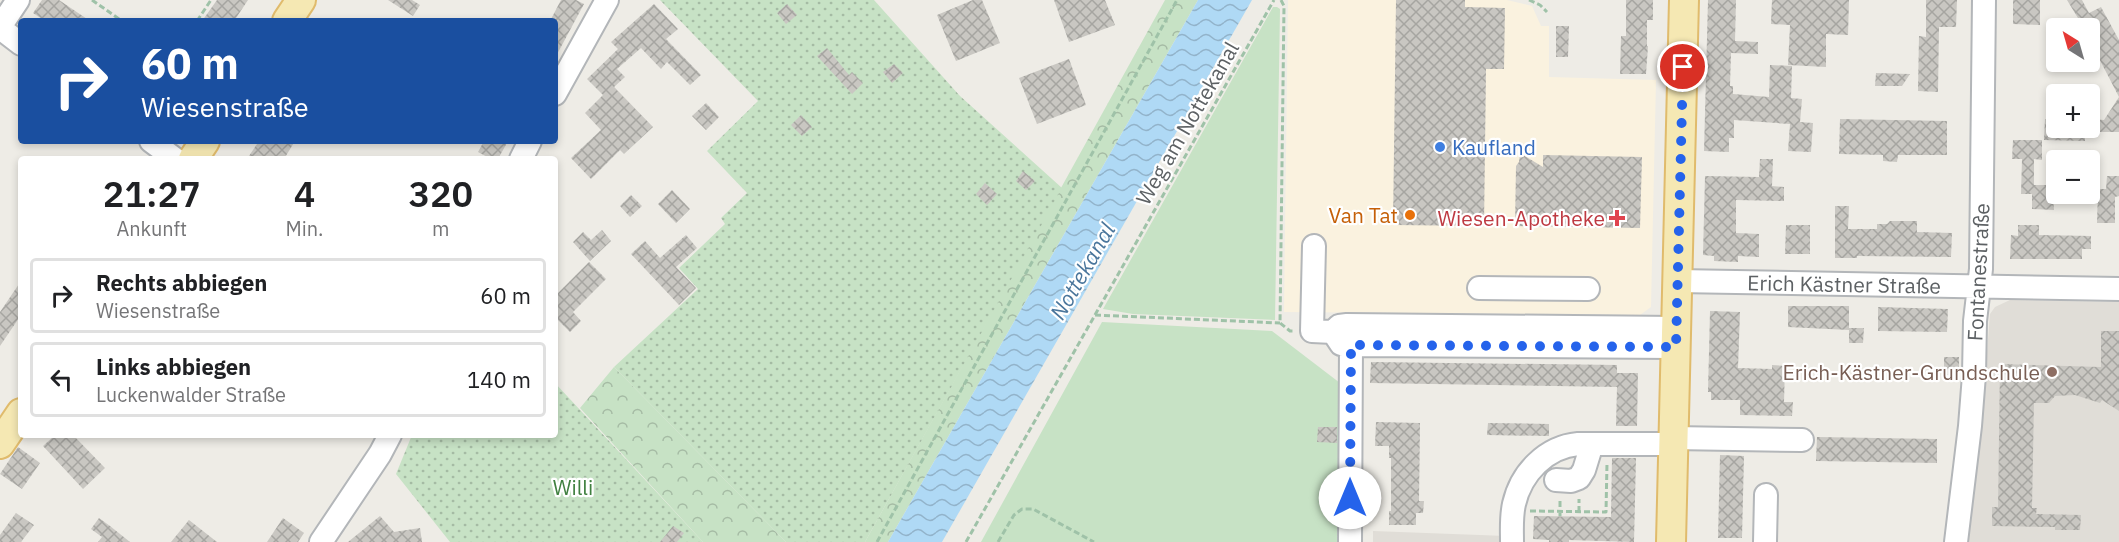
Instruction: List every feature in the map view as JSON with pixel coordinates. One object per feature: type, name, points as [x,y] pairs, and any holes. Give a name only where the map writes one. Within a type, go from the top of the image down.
[{"type":"main road","points":[[289,18],[302,0]]},
{"type":"main road","points":[[1671,542],[1684,0]]},
{"type":"main road","points":[[0,444],[18,417]]},
{"type":"street","points":[[18,0],[0,27],[18,42]]},
{"type":"street","points":[[558,89],[607,0]]},
{"type":"street","name":"Fontanestraße","points":[[1956,542],[1970,426],[1975,321],[1981,269],[1984,0]]},
{"type":"street","points":[[155,144],[171,156]]},
{"type":"street","points":[[1314,246],[1332,336],[1350,542]]},
{"type":"street","name":"Erich Kästner Straße","points":[[1677,281],[2119,289]]},
{"type":"street","points":[[1479,288],[1588,289]]},
{"type":"street","points":[[1525,335],[1526,288]]},
{"type":"street","points":[[1332,336],[1525,335],[1676,338]]},
{"type":"street","points":[[1512,542],[1512,516],[1516,497],[1524,480],[1534,466],[1552,450],[1564,445],[1802,440]]},
{"type":"street","points":[[321,542],[385,444]]},
{"type":"street","points":[[1556,480],[1571,481],[1579,478],[1600,444]]},
{"type":"street","points":[[1765,542],[1766,495]]},
{"type":"path","points":[[92,0],[118,18]]},
{"type":"path","points":[[199,18],[211,0]]},
{"type":"path","points":[[877,542],[1177,0]]},
{"type":"path","name":"Weg am Nottekanal","points":[[966,542],[1274,0]]},
{"type":"path","points":[[1280,323],[1284,6],[1281,0]]},
{"type":"path","points":[[1529,0],[1540,5],[1547,12]]},
{"type":"path","points":[[1095,315],[1280,323],[1290,331],[1332,336]]},
{"type":"path","points":[[1529,521],[1530,511],[1606,512],[1600,444]]},
{"type":"path","points":[[998,542],[1014,515],[1022,509],[1033,509],[1094,542]]},
{"type":"shaded area","points":[[1288,0],[1507,0],[1532,6],[1541,26],[1549,26],[1549,77],[1656,80],[1651,307],[1640,315],[1284,312]]},
{"type":"shaded area","name":"Erich-Kästner-Grundschule","points":[[2010,300],[2119,302],[2119,542],[1967,542],[1981,429],[1990,314],[1995,307]]},
{"type":"shaded area","points":[[1373,531],[1506,536],[1505,542],[1373,542]]},
{"type":"green space","points":[[660,0],[874,0],[960,96],[1062,188],[865,542],[786,542],[614,367],[698,289],[679,268],[725,224],[721,218],[747,193],[707,151],[758,101]]},
{"type":"green space","points":[[1165,0],[1198,0],[888,542],[865,542]]},
{"type":"green space","points":[[1273,7],[1280,9],[1275,320],[1133,314],[1103,309]]},
{"type":"green space","points":[[1102,322],[1272,331],[1340,383],[1346,542],[981,542]]},
{"type":"green space","points":[[614,367],[786,542],[703,542],[580,408]]},
{"type":"green space","name":"Willi","points":[[558,386],[703,542],[450,542],[396,474],[411,438],[558,438]]},
{"type":"water","name":"Nottekanal","points":[[1198,0],[1252,0],[942,542],[888,542]]},
{"type":"building","points":[[42,0],[59,0],[86,18],[40,18],[33,13]]},
{"type":"building","points":[[217,0],[248,0],[236,18],[204,18]]},
{"type":"building","points":[[388,0],[412,0],[420,5],[413,16]]},
{"type":"building","points":[[561,0],[576,0],[584,4],[558,52],[558,18],[552,18]]},
{"type":"building","points":[[973,0],[982,0],[1000,43],[956,61],[937,15]]},
{"type":"building","points":[[1054,0],[1105,0],[1115,25],[1069,42]]},
{"type":"building","name":"Kaufland","points":[[1396,0],[1465,0],[1465,7],[1505,8],[1504,69],[1486,69],[1484,226],[1393,225]]},
{"type":"building","points":[[1626,0],[1653,0],[1653,20],[1647,20],[1646,74],[1620,74],[1621,36],[1626,36]]},
{"type":"building","points":[[1708,0],[1736,0],[1735,41],[1758,42],[1758,54],[1731,53],[1730,86],[1733,86],[1733,94],[1769,97],[1770,65],[1792,66],[1791,98],[1802,99],[1800,122],[1813,123],[1811,152],[1788,151],[1790,124],[1734,120],[1734,138],[1729,138],[1729,152],[1704,151]]},
{"type":"building","points":[[1772,0],[1849,0],[1848,35],[1826,34],[1826,67],[1788,65],[1790,25],[1771,24]]},
{"type":"building","points":[[1926,0],[1957,0],[1956,27],[1939,27],[1938,92],[1918,91],[1919,36],[1926,37]]},
{"type":"building","points":[[2013,0],[2040,0],[2040,25],[2013,24]]},
{"type":"building","points":[[2067,0],[2082,0],[2089,13],[2101,7],[2119,40],[2119,97],[2100,60],[2100,18],[2078,18]]},
{"type":"building","points":[[654,4],[678,29],[666,39],[701,75],[690,85],[667,62],[661,69],[641,48],[617,69],[625,77],[614,87],[653,127],[624,154],[620,150],[591,179],[571,158],[601,130],[585,113],[603,95],[587,79],[618,49],[611,42]]},
{"type":"building","points":[[787,4],[797,15],[786,24],[777,13]]},
{"type":"building","points":[[1556,26],[1569,26],[1568,57],[1556,57]]},
{"type":"building","points":[[827,48],[849,75],[852,72],[863,83],[852,94],[817,56]]},
{"type":"building","points":[[1069,59],[1086,105],[1037,124],[1019,78]]},
{"type":"building","points":[[894,64],[903,73],[892,83],[883,72]]},
{"type":"building","points":[[1876,73],[1910,74],[1902,86],[1875,86]]},
{"type":"building","points":[[2119,97],[2119,132],[2100,132],[2100,120],[2104,120]]},
{"type":"building","points":[[706,103],[719,117],[706,130],[692,116]]},
{"type":"building","points":[[801,115],[812,127],[802,136],[791,125]]},
{"type":"building","points":[[1840,119],[1947,121],[1947,155],[1898,155],[1897,162],[1883,161],[1883,155],[1839,154]]},
{"type":"building","points":[[2045,119],[2046,138],[2085,138],[2085,141],[2044,140]]},
{"type":"building","points":[[2013,140],[2042,140],[2042,160],[2034,159],[2034,185],[2046,185],[2046,204],[2054,204],[2054,210],[2032,209],[2032,194],[2021,194],[2022,159],[2012,159]]},
{"type":"building","points":[[257,144],[293,144],[286,156],[249,156]]},
{"type":"building","points":[[482,144],[506,144],[500,156],[485,156],[478,152]]},
{"type":"building","points":[[1520,153],[1543,167],[1543,155],[1642,157],[1640,228],[1515,226],[1516,166]]},
{"type":"building","points":[[1760,159],[1773,159],[1772,186],[1784,187],[1784,201],[1736,200],[1736,233],[1759,234],[1759,257],[1738,256],[1738,262],[1714,261],[1714,256],[1703,255],[1705,176],[1759,177]]},
{"type":"building","points":[[1023,171],[1035,181],[1026,190],[1016,181]]},
{"type":"building","points":[[2107,176],[2119,176],[2119,196],[2115,197],[2115,223],[2097,223],[2100,189],[2106,189]]},
{"type":"building","points":[[985,183],[997,194],[987,205],[976,194]]},
{"type":"building","points":[[672,190],[690,209],[676,223],[658,204]]},
{"type":"building","points":[[631,195],[642,206],[630,217],[620,206]]},
{"type":"building","points":[[1835,206],[1849,206],[1848,229],[1877,229],[1877,224],[1887,224],[1890,221],[1917,221],[1917,232],[1952,233],[1951,257],[1857,256],[1857,258],[1835,258]]},
{"type":"building","points":[[1786,225],[1810,225],[1810,254],[1785,254]]},
{"type":"building","points":[[2018,225],[2039,225],[2039,235],[2091,236],[2091,249],[2082,249],[2082,259],[2010,259],[2011,235],[2018,236]]},
{"type":"building","points":[[602,230],[611,241],[590,261],[573,242],[583,232],[591,240]]},
{"type":"building","points":[[686,235],[697,248],[676,267],[696,288],[679,305],[631,254],[645,241],[660,258]]},
{"type":"building","points":[[589,262],[606,279],[573,312],[581,321],[570,332],[558,320],[558,293]]},
{"type":"building","points":[[18,285],[18,319],[0,346],[0,312]]},
{"type":"building","points":[[1788,306],[1849,306],[1849,330],[1788,327]]},
{"type":"building","points":[[1878,307],[1948,309],[1947,332],[1878,331]]},
{"type":"building","points":[[1710,311],[1740,312],[1738,368],[1772,369],[1772,365],[1785,366],[1784,402],[1793,402],[1792,416],[1740,415],[1740,400],[1711,400],[1711,392],[1708,392]]},
{"type":"building","points":[[1849,328],[1864,328],[1863,343],[1849,343]]},
{"type":"building","points":[[2101,331],[2119,331],[2119,411],[2102,400],[2100,403],[2075,395],[2055,396],[2049,403],[2034,403],[2032,508],[2037,508],[2036,514],[2081,515],[2080,530],[2055,530],[2055,527],[1992,526],[1992,507],[1998,507],[2000,364],[2101,367]]},
{"type":"building","points":[[1944,357],[1959,357],[1959,375],[1944,375]]},
{"type":"building","points":[[1371,362],[1617,365],[1617,373],[1638,373],[1637,426],[1616,426],[1617,387],[1370,383]]},
{"type":"building","points":[[1376,422],[1420,423],[1419,501],[1424,501],[1423,513],[1416,513],[1416,525],[1389,525],[1391,458],[1389,458],[1389,446],[1375,446]]},
{"type":"building","points":[[1488,423],[1549,424],[1549,436],[1487,435]]},
{"type":"building","points":[[1318,427],[1337,427],[1337,443],[1317,442]]},
{"type":"building","points":[[1817,437],[1937,439],[1937,463],[1816,461]]},
{"type":"building","points":[[52,438],[76,438],[105,468],[83,489],[43,446]]},
{"type":"building","points":[[18,447],[40,463],[22,489],[0,474]]},
{"type":"building","points":[[1720,455],[1744,456],[1742,538],[1718,538]]},
{"type":"building","points":[[1612,458],[1636,458],[1634,542],[1569,540],[1569,542],[1549,542],[1549,540],[1533,539],[1534,516],[1611,517]]},
{"type":"building","points":[[16,513],[34,525],[21,542],[0,542],[0,535]]},
{"type":"building","points":[[380,516],[394,532],[420,528],[422,542],[348,542]]},
{"type":"building","points":[[99,518],[130,542],[98,542],[102,537],[91,529]]},
{"type":"building","points":[[283,518],[304,533],[298,542],[267,542]]},
{"type":"building","points":[[189,520],[217,542],[171,542]]},
{"type":"building","points":[[673,526],[684,533],[677,542],[660,542]]},
{"type":"place","name":"Kaufland","points":[[1440,147]]},
{"type":"place","name":"Van Tat","points":[[1410,215]]},
{"type":"place","name":"Wiesen-Apotheke","points":[[1617,218]]},
{"type":"place","name":"Erich-Kästner-Grundschule","points":[[2052,372]]},
{"type":"route","points":[[1350,498],[1351,345],[1676,347],[1683,67]]}]
